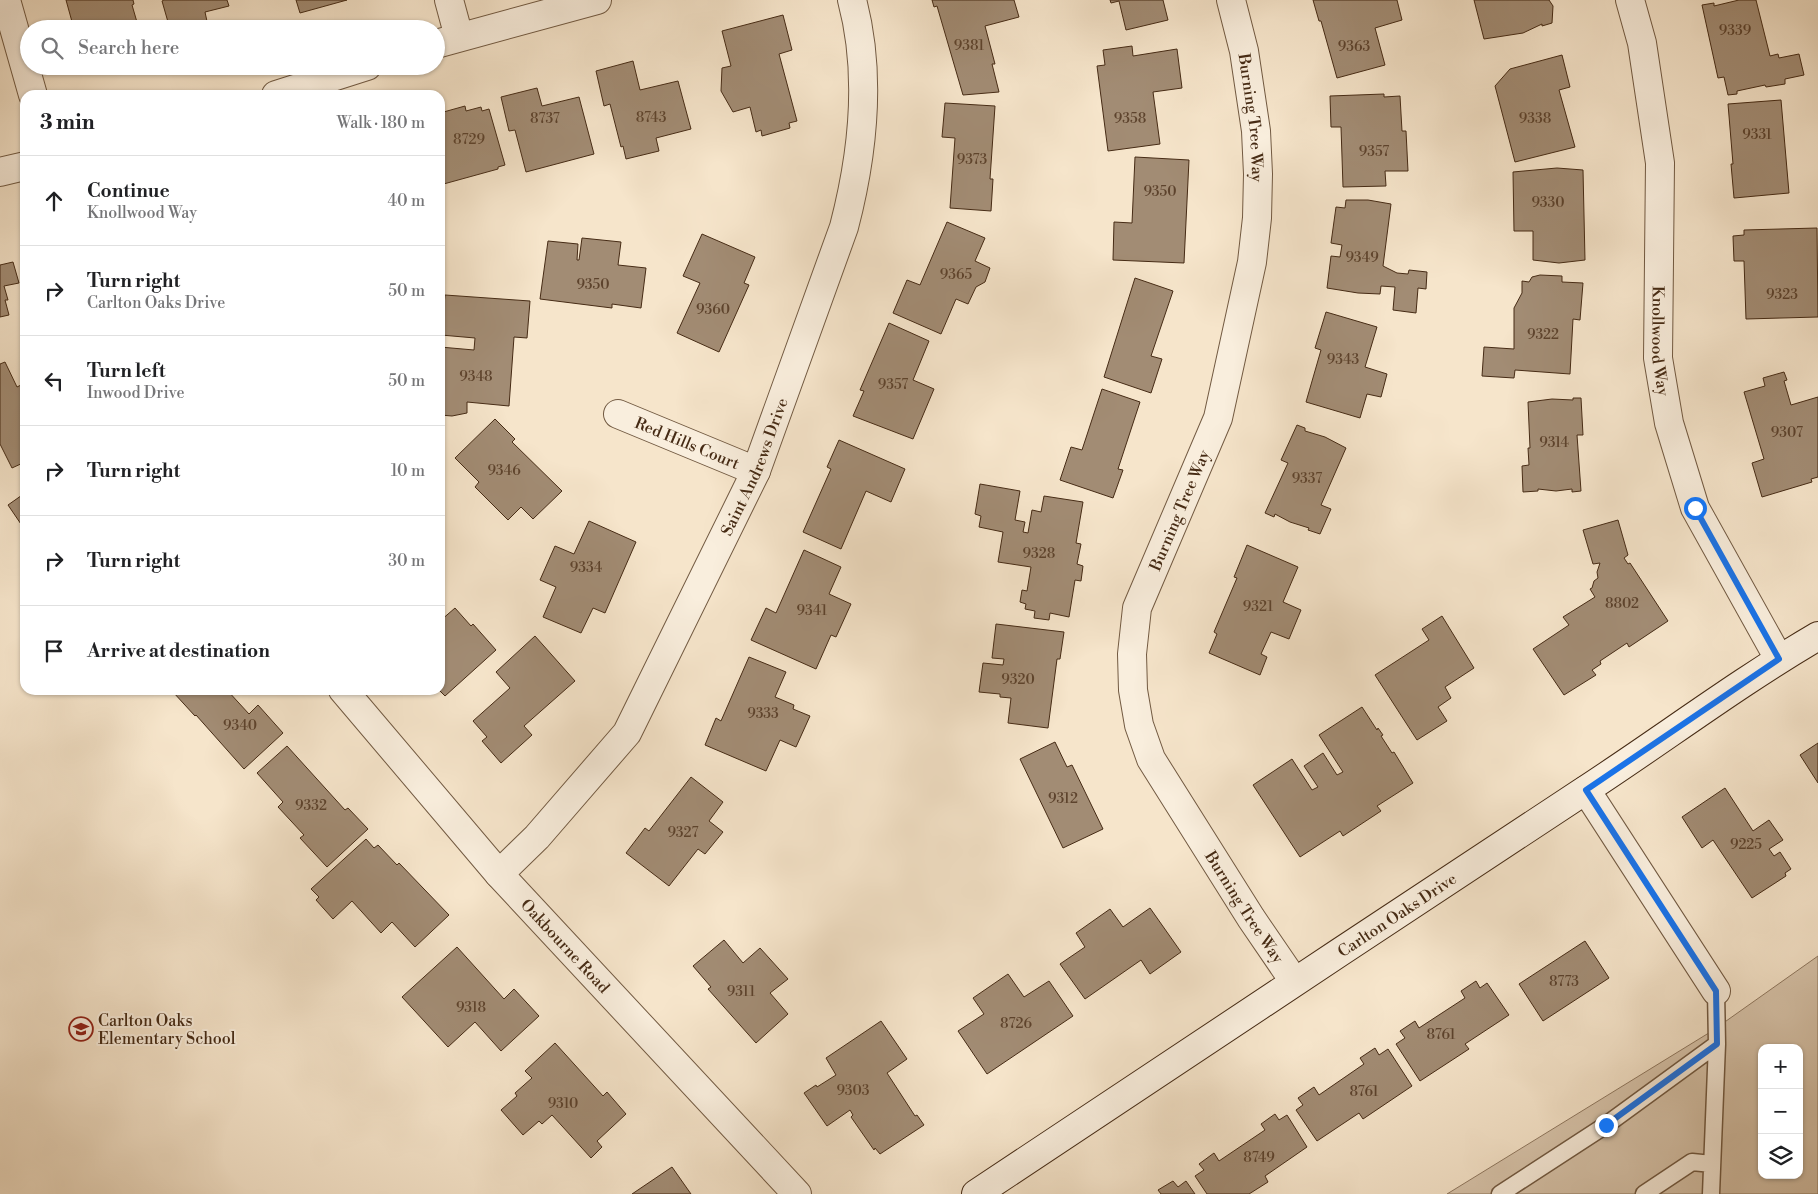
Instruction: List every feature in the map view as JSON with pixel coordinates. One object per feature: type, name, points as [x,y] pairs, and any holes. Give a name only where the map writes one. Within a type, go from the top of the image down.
[{"type":"street","points":[[6,0],[20,49]]},
{"type":"street","points":[[449,0],[448,41],[597,0]]},
{"type":"street","name":"Saint Andrews Drive","points":[[499,874],[538,837],[627,734],[756,471],[844,228],[852,196],[862,131],[863,91],[860,51],[852,0]]},
{"type":"street","name":"Burning Tree Way","points":[[1231,0],[1244,51],[1256,130],[1257,218],[1252,262],[1218,418],[1137,608],[1132,654],[1133,690],[1139,725],[1151,759],[1251,918],[1294,981]]},
{"type":"street","name":"Knollwood Way","points":[[1630,0],[1642,43],[1660,162],[1658,358],[1668,423],[1695,508],[1779,659]]},
{"type":"street","points":[[27,75],[32,90]]},
{"type":"street","points":[[292,90],[339,75]]},
{"type":"street","points":[[0,172],[20,167]]},
{"type":"street","name":"Red Hills Court","points":[[618,414],[756,471]]},
{"type":"street","name":"Carlton Oaks Drive","points":[[976,1194],[1294,981],[1586,790],[1779,659],[1818,636]]},
{"type":"street","name":"Oakbourne Road","points":[[347,695],[499,874],[797,1194]]},
{"type":"street","points":[[1586,790],[1716,991]]},
{"type":"lane","points":[[1711,1194],[1717,1044],[1716,991]]},
{"type":"lane","points":[[1500,1194],[1606,1125],[1717,1044]]},
{"type":"lane","points":[[1644,1194],[1692,1162],[1712,1164]]},
{"type":"shaded area","points":[[1818,956],[1818,1194],[1447,1194],[1712,1031]]},
{"type":"building","points":[[66,0],[133,0],[134,4],[132,5],[136,20],[72,20]]},
{"type":"building","points":[[227,0],[229,6],[205,12],[207,20],[167,20],[162,1]]},
{"type":"building","points":[[296,0],[347,0],[300,13]]},
{"type":"building","points":[[932,0],[1014,0],[1019,17],[985,26],[995,64],[992,64],[999,92],[963,95],[937,6],[934,7]]},
{"type":"building","points":[[1110,0],[1163,0],[1168,20],[1126,30],[1119,1],[1111,3]]},
{"type":"building","points":[[1313,0],[1397,0],[1402,20],[1375,28],[1385,65],[1337,78]]},
{"type":"building","points":[[1474,0],[1549,0],[1553,6],[1552,23],[1542,26],[1542,24],[1523,33],[1484,39]]},
{"type":"building","points":[[1739,0],[1756,0],[1770,56],[1778,54],[1779,58],[1799,54],[1804,75],[1785,79],[1785,84],[1766,87],[1765,85],[1737,91],[1737,94],[1728,95],[1724,77],[1718,78],[1702,5],[1714,3],[1714,6]]},
{"type":"building","points":[[783,15],[792,50],[779,54],[797,121],[789,123],[790,128],[762,136],[761,130],[756,132],[750,107],[733,112],[721,91],[722,68],[731,66],[722,31]]},
{"type":"building","points":[[1132,46],[1133,56],[1177,49],[1182,88],[1153,92],[1160,144],[1108,151],[1097,66],[1105,65],[1103,50]]},
{"type":"building","points":[[1562,55],[1570,87],[1559,90],[1575,147],[1515,162],[1495,86],[1510,69]]},
{"type":"building","points":[[633,61],[640,90],[678,81],[691,129],[656,138],[659,151],[626,159],[610,104],[604,106],[596,71]]},
{"type":"building","points":[[537,88],[542,106],[579,97],[594,154],[526,172],[515,130],[509,131],[501,97]]},
{"type":"building","points":[[1384,94],[1384,97],[1400,96],[1402,131],[1406,131],[1408,171],[1385,171],[1386,186],[1343,187],[1341,127],[1331,127],[1330,96]]},
{"type":"building","points":[[1781,100],[1789,193],[1734,198],[1728,104]]},
{"type":"building","points":[[945,103],[995,106],[990,179],[993,179],[991,211],[950,208],[955,138],[942,137]]},
{"type":"building","points":[[465,106],[466,111],[481,107],[482,111],[489,109],[505,165],[498,167],[498,169],[445,184],[445,112]]},
{"type":"building","points":[[1135,157],[1189,160],[1184,263],[1113,260],[1114,222],[1132,223]]},
{"type":"building","points":[[1557,168],[1583,170],[1585,260],[1559,263],[1533,260],[1533,231],[1514,231],[1513,172]]},
{"type":"building","points":[[1346,200],[1368,200],[1391,204],[1383,266],[1397,273],[1408,274],[1409,270],[1427,272],[1426,289],[1418,288],[1416,313],[1393,310],[1395,287],[1381,286],[1380,294],[1327,288],[1331,256],[1340,257],[1342,245],[1331,243],[1336,207],[1345,208]]},
{"type":"building","points":[[947,222],[985,238],[975,261],[990,268],[985,282],[976,287],[968,304],[956,299],[941,334],[893,313],[907,280],[920,285]]},
{"type":"building","points":[[1817,228],[1818,317],[1746,319],[1744,261],[1734,261],[1733,236],[1744,235],[1744,230]]},
{"type":"building","points":[[702,234],[755,257],[744,283],[749,285],[719,352],[677,333],[700,283],[683,276]]},
{"type":"building","points":[[582,238],[621,242],[618,265],[646,268],[641,308],[612,304],[612,308],[540,299],[548,241],[578,244],[577,260],[579,260]]},
{"type":"building","points":[[13,262],[19,283],[4,286],[8,300],[5,300],[9,315],[0,317],[0,265]]},
{"type":"building","points":[[1540,275],[1562,276],[1562,282],[1583,283],[1580,320],[1573,319],[1570,374],[1515,370],[1514,378],[1482,376],[1484,347],[1514,349],[1514,308],[1522,293],[1522,281],[1529,282],[1532,277]]},
{"type":"building","points":[[1135,278],[1173,291],[1151,356],[1162,359],[1151,393],[1104,377]]},
{"type":"building","points":[[445,295],[530,301],[527,338],[514,337],[509,406],[467,402],[467,413],[445,415],[445,347],[474,350],[475,338],[445,335]]},
{"type":"building","points":[[1326,312],[1377,327],[1365,367],[1387,374],[1381,397],[1367,394],[1360,418],[1306,402],[1321,350],[1315,348]]},
{"type":"building","points":[[889,323],[929,341],[913,380],[934,389],[913,439],[853,416],[864,391],[860,390]]},
{"type":"building","points":[[5,362],[17,387],[20,386],[20,464],[12,468],[0,444],[0,364]]},
{"type":"building","points":[[1784,372],[1787,380],[1784,381],[1791,405],[1818,397],[1818,477],[1811,479],[1812,482],[1762,497],[1752,463],[1764,459],[1744,392],[1765,386],[1763,378]]},
{"type":"building","points":[[1102,389],[1140,402],[1118,469],[1123,470],[1113,498],[1060,480],[1071,447],[1082,450]]},
{"type":"building","points":[[1573,398],[1581,398],[1583,435],[1577,435],[1581,491],[1572,492],[1572,489],[1556,491],[1538,489],[1538,491],[1523,492],[1522,466],[1529,465],[1528,448],[1530,448],[1528,402],[1552,399],[1573,400]]},
{"type":"building","points":[[495,419],[515,439],[512,442],[562,491],[533,519],[521,507],[508,520],[475,487],[479,482],[455,458]]},
{"type":"building","points":[[1297,425],[1305,428],[1305,431],[1325,437],[1346,448],[1321,505],[1331,509],[1320,534],[1275,514],[1274,517],[1265,513],[1288,463],[1281,460]]},
{"type":"building","points":[[839,440],[905,469],[891,502],[866,491],[841,549],[803,532],[831,469],[827,467]]},
{"type":"building","points":[[980,484],[1020,491],[1015,520],[1025,522],[1023,532],[1028,533],[1032,510],[1041,512],[1044,496],[1083,502],[1076,543],[1081,544],[1077,564],[1083,566],[1081,581],[1075,580],[1069,617],[1050,613],[1049,620],[1034,618],[1035,611],[1025,609],[1026,604],[1020,602],[1022,590],[1027,591],[1031,567],[998,562],[1003,532],[979,527],[981,516],[975,514]]},
{"type":"building","points":[[20,497],[20,523],[8,505]]},
{"type":"building","points":[[1618,520],[1628,555],[1624,558],[1628,564],[1630,563],[1668,621],[1629,647],[1627,643],[1600,661],[1601,664],[1592,670],[1596,675],[1564,695],[1533,649],[1569,625],[1563,617],[1595,597],[1590,589],[1598,578],[1597,572],[1600,563],[1593,564],[1583,530]]},
{"type":"building","points":[[589,521],[636,542],[605,613],[593,608],[581,633],[543,617],[556,587],[540,580],[555,546],[574,554]]},
{"type":"building","points":[[1247,545],[1298,567],[1283,602],[1301,610],[1289,639],[1271,632],[1261,654],[1267,657],[1260,675],[1209,653],[1217,634],[1214,632],[1237,578],[1234,577]]},
{"type":"building","points":[[804,550],[841,567],[829,594],[851,604],[836,637],[831,635],[816,669],[751,640],[766,608],[776,613]]},
{"type":"building","points":[[455,608],[471,626],[473,624],[496,650],[445,696],[444,695],[445,617]]},
{"type":"building","points":[[1442,616],[1474,668],[1445,687],[1451,698],[1438,707],[1447,721],[1417,740],[1375,675],[1429,640],[1422,629]]},
{"type":"building","points":[[996,624],[1064,632],[1060,659],[1057,659],[1048,728],[1008,723],[1011,698],[1000,697],[1000,694],[979,692],[983,663],[1003,665],[1004,659],[992,658]]},
{"type":"building","points":[[535,636],[575,681],[524,726],[532,735],[501,763],[482,741],[487,737],[473,721],[510,688],[496,672]]},
{"type":"building","points":[[749,657],[786,672],[775,697],[794,705],[793,709],[810,716],[796,747],[780,740],[766,771],[705,745],[716,718],[721,721]]},
{"type":"building","points":[[176,695],[232,695],[249,714],[258,705],[283,733],[244,769]]},
{"type":"building","points":[[1362,707],[1377,730],[1378,728],[1383,735],[1381,736],[1392,753],[1394,752],[1413,783],[1377,806],[1381,811],[1343,836],[1340,831],[1300,857],[1253,785],[1292,759],[1312,790],[1318,787],[1304,766],[1323,753],[1337,775],[1343,772],[1319,735]]},
{"type":"building","points":[[1055,742],[1067,767],[1072,765],[1103,829],[1063,848],[1020,759]]},
{"type":"building","points":[[1818,743],[1818,783],[1800,755]]},
{"type":"building","points":[[287,746],[345,810],[348,808],[368,829],[327,867],[300,838],[304,835],[278,807],[283,802],[257,773]]},
{"type":"building","points":[[691,777],[723,802],[709,821],[723,832],[705,854],[698,849],[669,886],[626,853],[645,828],[649,831]]},
{"type":"building","points":[[1725,788],[1753,831],[1769,820],[1783,840],[1769,849],[1774,856],[1780,852],[1791,869],[1785,873],[1786,876],[1752,898],[1713,840],[1702,848],[1682,817]]},
{"type":"building","points":[[366,839],[374,848],[378,845],[397,865],[399,863],[449,915],[415,947],[392,922],[381,933],[352,901],[333,919],[316,900],[319,897],[311,889]]},
{"type":"building","points":[[1150,908],[1181,952],[1150,974],[1141,960],[1085,999],[1060,964],[1085,947],[1076,933],[1110,909],[1123,927]]},
{"type":"building","points":[[724,940],[743,963],[760,948],[788,979],[770,993],[788,1014],[756,1043],[708,989],[711,987],[693,966]]},
{"type":"building","points":[[1585,941],[1609,978],[1543,1021],[1519,984]]},
{"type":"building","points":[[457,947],[504,999],[514,989],[539,1016],[501,1051],[475,1022],[448,1047],[402,997]]},
{"type":"building","points":[[1008,974],[1024,997],[1049,981],[1073,1016],[987,1074],[958,1031],[984,1014],[973,998]]},
{"type":"building","points":[[1476,981],[1480,988],[1487,983],[1509,1015],[1465,1044],[1469,1049],[1420,1081],[1396,1044],[1405,1038],[1400,1031],[1415,1021],[1419,1028],[1465,998],[1461,991]]},
{"type":"building","points":[[881,1021],[907,1059],[887,1073],[915,1116],[917,1115],[924,1125],[880,1154],[875,1148],[874,1150],[851,1117],[853,1115],[850,1110],[827,1126],[804,1093],[836,1075],[826,1058]]},
{"type":"building","points":[[555,1043],[603,1096],[607,1092],[626,1114],[597,1141],[602,1147],[591,1158],[552,1115],[542,1124],[539,1121],[523,1135],[501,1110],[517,1096],[515,1093],[532,1078],[525,1071]]},
{"type":"building","points":[[1375,1048],[1379,1055],[1388,1049],[1412,1086],[1363,1119],[1359,1113],[1317,1141],[1296,1110],[1303,1105],[1298,1098],[1314,1087],[1319,1095],[1364,1064],[1360,1058]]},
{"type":"building","points":[[1275,1114],[1279,1120],[1287,1115],[1307,1147],[1265,1176],[1268,1182],[1249,1194],[1207,1194],[1195,1176],[1204,1170],[1199,1164],[1214,1153],[1219,1161],[1265,1130],[1261,1124]]},
{"type":"building","points":[[672,1167],[691,1194],[632,1194]]},
{"type":"building","points":[[1173,1181],[1178,1187],[1186,1181],[1195,1194],[1161,1194],[1158,1190]]},
{"type":"place","name":"Carlton Oaks Elementary School","points":[[81,1029]]},
{"type":"route","points":[[1606,1125],[1717,1044],[1716,991],[1586,790],[1779,659],[1695,508]]}]
